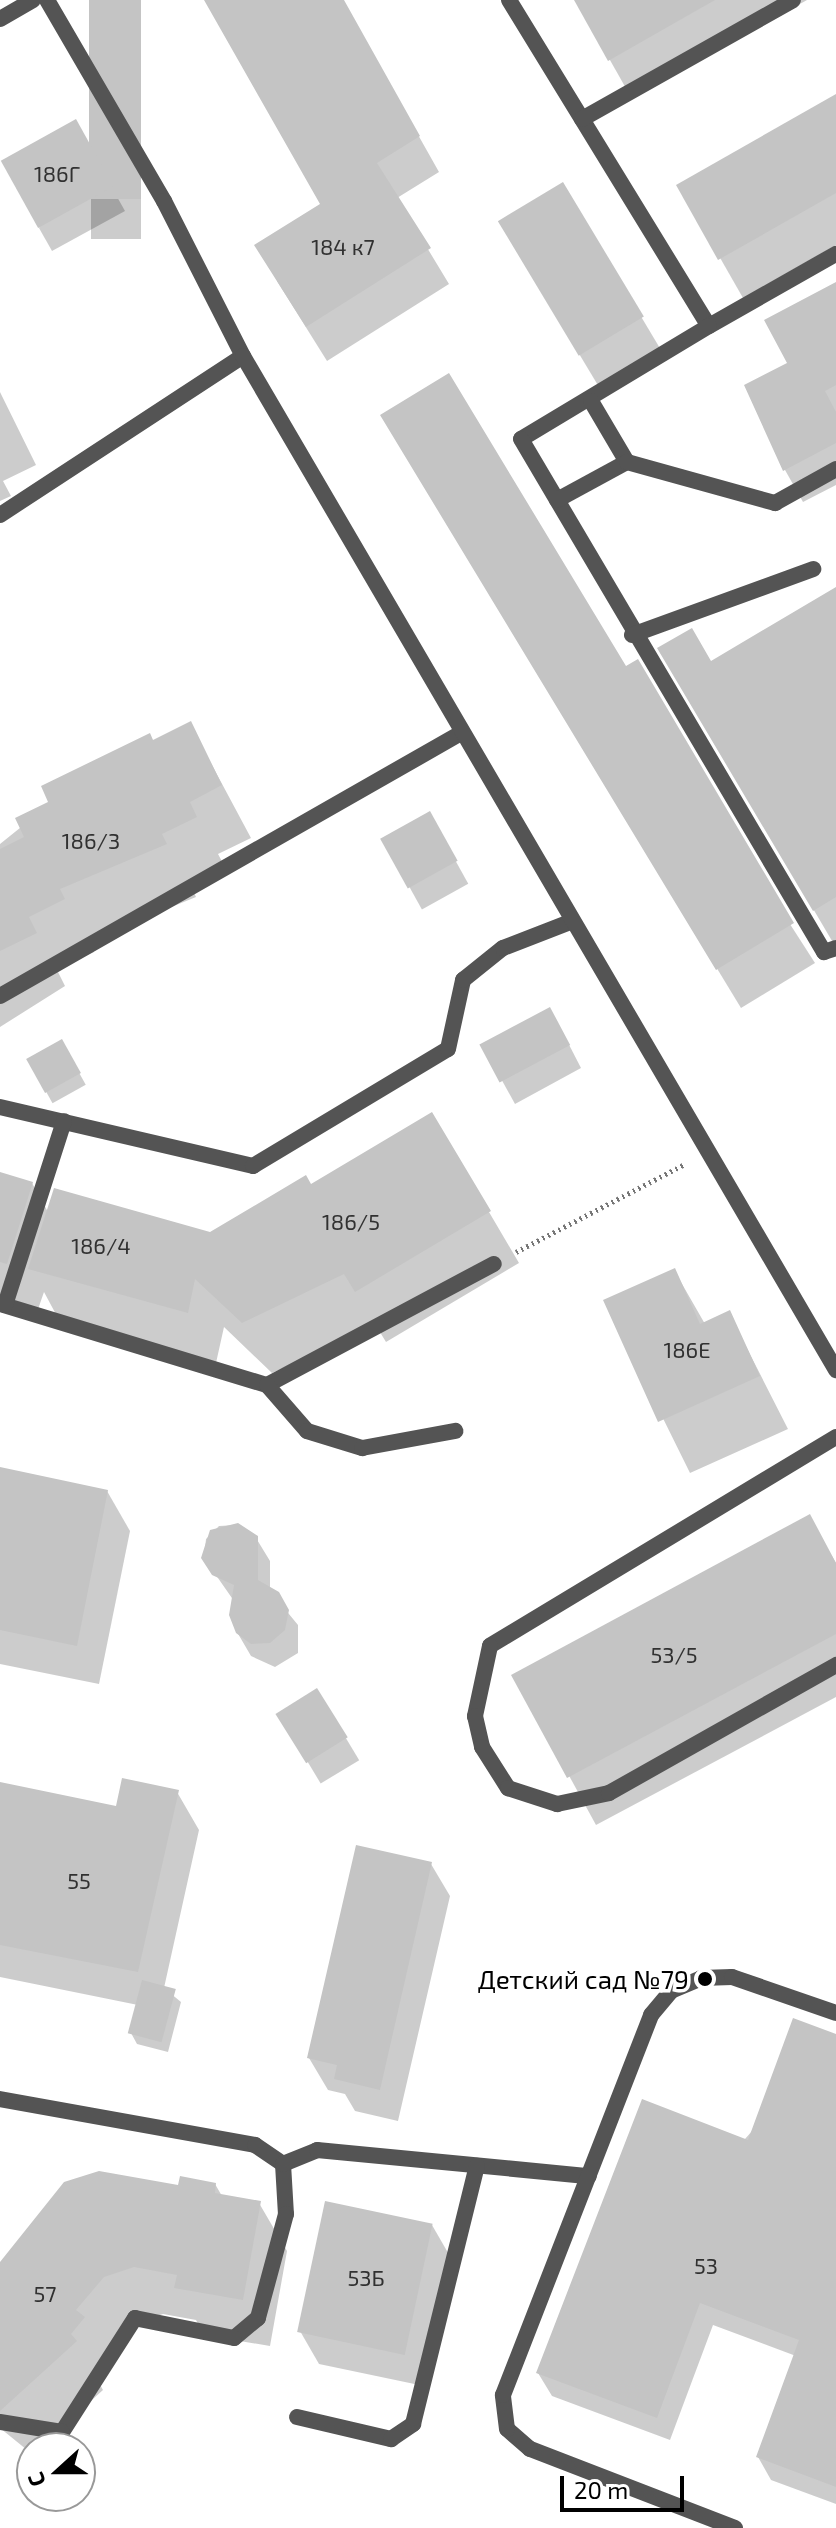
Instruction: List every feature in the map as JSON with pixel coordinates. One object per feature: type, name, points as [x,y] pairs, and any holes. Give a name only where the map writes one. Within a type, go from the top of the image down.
[{"type":"street","points":[[0,19],[33,0]]},
{"type":"street","points":[[47,0],[164,201],[243,356],[570,922],[836,1370]]},
{"type":"street","points":[[509,0],[709,326]]},
{"type":"street","points":[[582,119],[793,0]]},
{"type":"street","points":[[836,254],[709,326],[591,401],[521,439],[632,635],[824,952],[836,948]]},
{"type":"street","points":[[0,515],[243,356]]},
{"type":"street","points":[[591,401],[627,462],[775,503],[836,469]]},
{"type":"street","points":[[557,500],[627,462]]},
{"type":"street","points":[[632,635],[813,569]]},
{"type":"street","points":[[0,996],[461,733]]},
{"type":"street","points":[[0,1107],[253,1166],[448,1049],[463,980],[503,948],[570,922]]},
{"type":"street","points":[[64,1121],[2,1304],[267,1385],[307,1431],[362,1448],[455,1431]]},
{"type":"street","points":[[267,1385],[494,1264]]},
{"type":"street","points":[[836,1437],[490,1646],[475,1716],[482,1747],[508,1788],[557,1804],[609,1793],[836,1665]]},
{"type":"street","points":[[735,2528],[530,2449],[507,2429],[503,2395],[651,2015],[671,1991],[701,1978],[732,1977],[836,2013]]},
{"type":"street","points":[[0,2099],[255,2145],[283,2164]]},
{"type":"street","points":[[283,2164],[317,2150],[589,2176]]},
{"type":"street","points":[[0,2422],[62,2432],[135,2318],[234,2338],[258,2318],[286,2214],[283,2164]]},
{"type":"street","points":[[297,2417],[391,2439],[413,2424],[477,2166]]},
{"type":"path","points":[[494,1264],[707,1152]]},
{"type":"building","points":[[89,0],[141,0],[141,199],[89,199]]},
{"type":"building","points":[[204,0],[344,0],[420,136],[377,163],[431,248],[306,327],[254,245],[320,204]]},
{"type":"building","points":[[574,0],[715,0],[608,61]]},
{"type":"building","points":[[836,94],[836,193],[718,260],[676,185]]},
{"type":"building","points":[[76,119],[113,186],[38,228],[1,161]]},
{"type":"building","points":[[563,182],[644,317],[579,356],[498,221]]},
{"type":"building","points":[[836,282],[836,385],[825,391],[836,412],[836,443],[783,471],[744,385],[787,363],[764,320]]},
{"type":"building","points":[[449,373],[626,666],[638,659],[794,923],[716,970],[380,415]]},
{"type":"building","points":[[836,587],[836,897],[813,911],[657,648],[692,628],[711,661]]},
{"type":"building","points":[[191,721],[222,785],[190,802],[197,817],[162,834],[167,844],[60,889],[65,899],[29,917],[37,933],[0,951],[0,849],[24,837],[15,818],[48,802],[41,786],[150,733],[153,740]]},
{"type":"building","points":[[430,811],[458,861],[408,888],[380,839]]},
{"type":"building","points":[[550,1007],[570,1045],[500,1083],[479,1045]]},
{"type":"building","points":[[62,1039],[81,1073],[45,1093],[26,1059]]},
{"type":"building","points":[[432,1112],[491,1211],[355,1292],[344,1274],[242,1323],[195,1279],[188,1313],[28,1269],[54,1188],[210,1232],[306,1175],[311,1184]]},
{"type":"building","points":[[0,1172],[33,1182],[7,1264],[0,1262]]},
{"type":"building","points":[[675,1268],[700,1324],[730,1310],[760,1376],[658,1422],[603,1300]]},
{"type":"building","points":[[0,1467],[108,1490],[77,1646],[0,1630]]},
{"type":"building","points":[[810,1514],[836,1563],[836,1634],[567,1778],[511,1675]]},
{"type":"building","points":[[238,1523],[258,1536],[258,1580],[279,1592],[289,1610],[285,1630],[270,1643],[251,1644],[236,1633],[229,1615],[234,1585],[212,1575],[201,1558],[210,1530]]},
{"type":"building","points":[[317,1688],[348,1737],[306,1763],[275,1714]]},
{"type":"building","points":[[122,1778],[179,1790],[138,1972],[0,1945],[0,1782],[116,1806]]},
{"type":"building","points":[[356,1845],[432,1862],[380,2090],[334,2079],[337,2065],[307,2058]]},
{"type":"building","points":[[142,1980],[176,1989],[162,2042],[128,2033]]},
{"type":"building","points":[[793,2018],[836,2034],[836,2487],[756,2457],[799,2340],[700,2303],[657,2418],[536,2373],[642,2099],[748,2140]]},
{"type":"building","points":[[99,2171],[178,2185],[180,2176],[216,2183],[215,2193],[261,2201],[243,2300],[174,2288],[177,2275],[134,2267],[104,2277],[76,2310],[85,2317],[71,2334],[77,2341],[0,2411],[0,2262],[64,2182]]},
{"type":"building","points":[[325,2201],[433,2224],[405,2355],[297,2332]]},
{"type":"place","name":"Детский сад №79","points":[[705,1979]]}]
